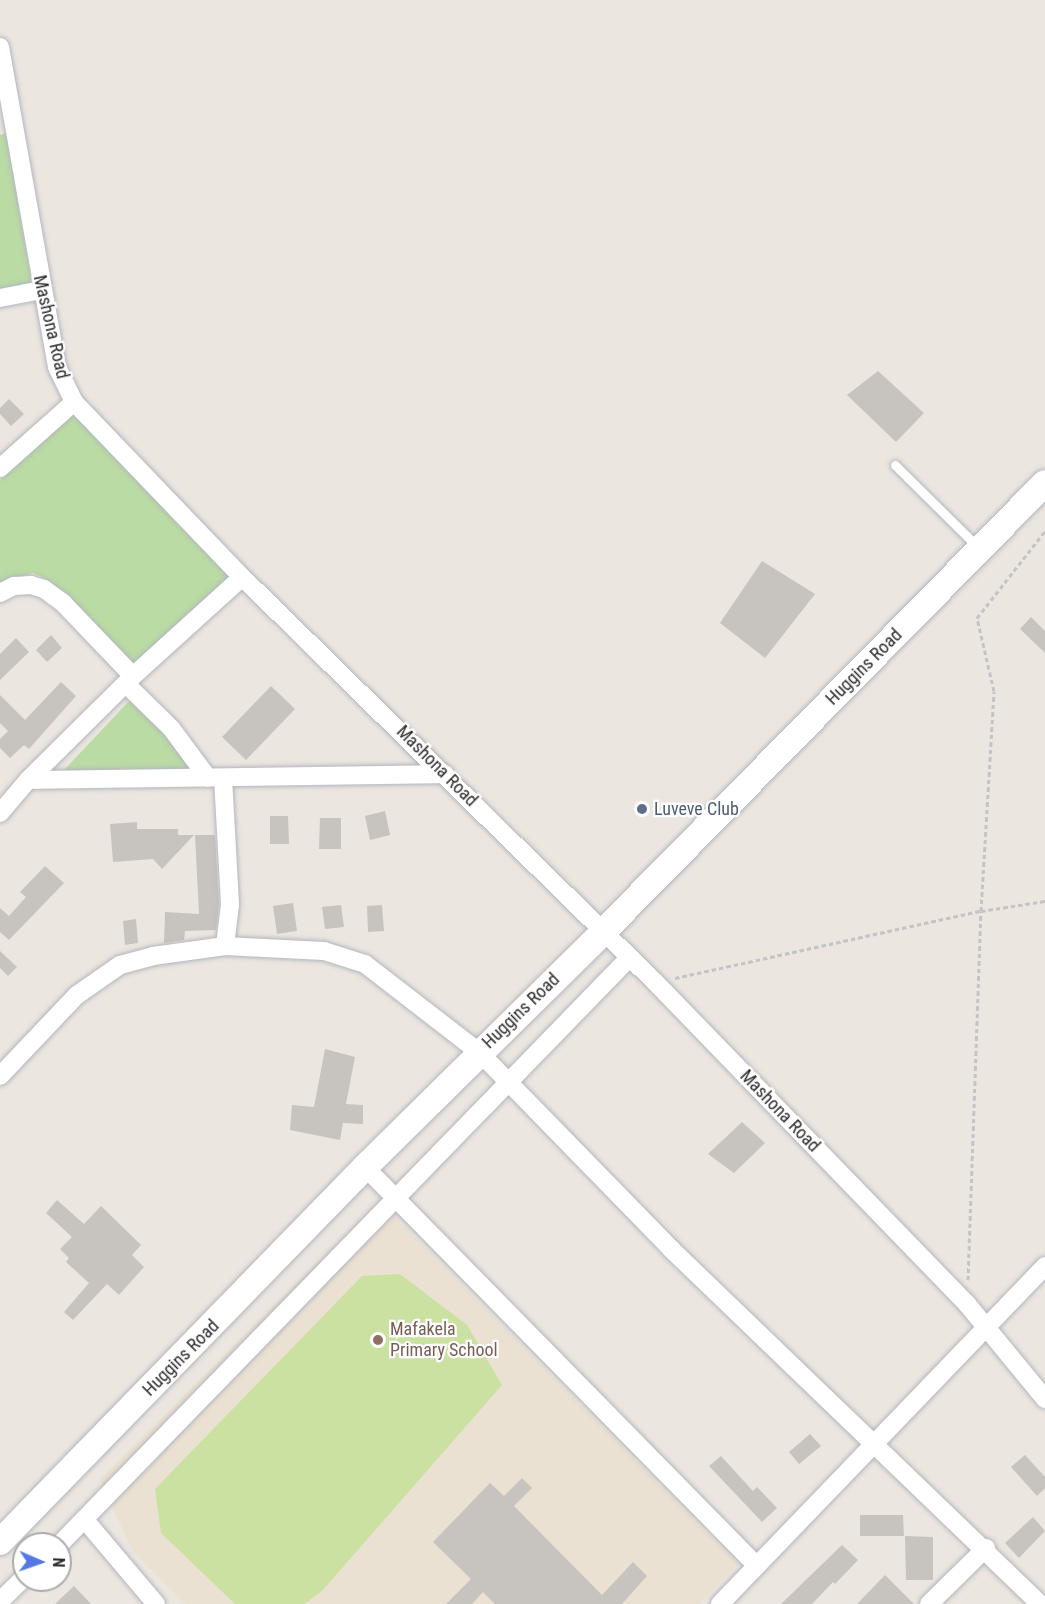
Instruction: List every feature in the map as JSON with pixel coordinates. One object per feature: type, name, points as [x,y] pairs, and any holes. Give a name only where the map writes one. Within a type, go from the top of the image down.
[{"type":"street","name":"Mashona Road","points":[[0,47],[6,127],[57,367],[74,402],[242,577],[445,774],[602,933],[655,982],[967,1304],[1045,1399]]},
{"type":"street","points":[[0,298],[42,290]]},
{"type":"street","points":[[0,468],[74,402]]},
{"type":"street","name":"Huggins Road","points":[[0,1542],[365,1167],[602,933],[1045,483]]},
{"type":"street","points":[[0,813],[28,780],[130,680],[242,577]]},
{"type":"street","points":[[0,593],[14,586],[44,589],[63,603],[216,778],[230,905],[225,946]]},
{"type":"street","points":[[28,780],[445,774]]},
{"type":"street","points":[[0,1076],[95,979],[120,965],[153,956],[225,946],[324,951],[345,956],[406,992],[479,1052],[671,1249],[986,1548],[1040,1604]]},
{"type":"street","points":[[72,1532],[628,958]]},
{"type":"street","points":[[365,1167],[757,1566]]},
{"type":"street","points":[[720,1604],[988,1328],[1045,1266]]},
{"type":"street","points":[[85,1520],[156,1604]]},
{"type":"street","points":[[929,1604],[986,1548]]},
{"type":"street","points":[[0,1601],[12,1590]]},
{"type":"lane","points":[[895,465],[980,549]]},
{"type":"path","points":[[967,1304],[981,911],[994,692],[977,618],[1045,531]]},
{"type":"path","points":[[655,982],[981,911],[1045,901]]},
{"type":"shaded area","name":"Mafakela Primary School","points":[[379,1201],[738,1564],[699,1604],[185,1604],[132,1551],[100,1479]]},
{"type":"green space","points":[[6,133],[32,285],[0,291],[0,135]]},
{"type":"green space","points":[[73,414],[234,576],[135,667],[46,579],[33,573],[0,583],[0,480],[55,425]]},
{"type":"green space","points":[[132,698],[198,772],[63,771]]},
{"type":"green space","points":[[400,1274],[467,1325],[502,1385],[322,1591],[304,1604],[235,1604],[161,1533],[155,1489],[362,1276]]},
{"type":"building","points":[[878,371],[924,413],[896,442],[847,395]]},
{"type":"building","points":[[9,399],[24,414],[11,426],[0,414],[0,408]]},
{"type":"building","points":[[762,561],[815,594],[765,658],[720,623]]},
{"type":"building","points":[[1031,617],[1045,631],[1045,653],[1020,629]]},
{"type":"building","points":[[51,635],[62,648],[47,662],[36,650]]},
{"type":"building","points":[[16,638],[29,652],[0,680],[0,654]]},
{"type":"building","points":[[61,682],[76,696],[29,749],[24,745],[10,758],[0,748],[0,739],[8,731],[0,723],[0,695],[25,720]]},
{"type":"building","points":[[271,686],[295,709],[246,760],[222,737]]},
{"type":"building","points":[[385,811],[390,835],[370,840],[365,816]]},
{"type":"building","points":[[270,816],[288,816],[289,844],[270,844]]},
{"type":"building","points":[[320,818],[341,818],[341,849],[319,849]]},
{"type":"building","points":[[137,822],[137,829],[178,829],[178,835],[194,835],[162,869],[153,859],[113,862],[110,824]]},
{"type":"building","points":[[195,835],[215,835],[219,905],[216,930],[185,931],[184,940],[164,943],[165,912],[199,914]]},
{"type":"building","points":[[45,866],[64,883],[9,940],[0,932],[0,908],[9,916],[26,897],[20,892]]},
{"type":"building","points":[[293,903],[297,931],[277,934],[273,906]]},
{"type":"building","points":[[341,905],[344,927],[325,929],[322,907]]},
{"type":"building","points":[[382,905],[384,931],[368,932],[367,906]]},
{"type":"building","points":[[136,919],[138,943],[125,945],[123,921]]},
{"type":"building","points":[[0,951],[17,967],[8,976],[0,968]]},
{"type":"building","points":[[325,1049],[355,1057],[346,1104],[363,1105],[363,1124],[343,1123],[340,1140],[290,1130],[292,1105],[314,1107]]},
{"type":"building","points":[[742,1122],[765,1143],[734,1173],[708,1154]]},
{"type":"building","points":[[57,1200],[84,1224],[101,1206],[141,1245],[132,1255],[144,1267],[119,1295],[107,1284],[73,1320],[64,1312],[89,1283],[66,1262],[69,1258],[60,1249],[72,1237],[46,1213]]},
{"type":"building","points":[[810,1434],[821,1446],[799,1464],[789,1452]]},
{"type":"building","points":[[1025,1455],[1045,1477],[1045,1488],[1037,1496],[1011,1467]]},
{"type":"building","points":[[721,1456],[753,1491],[757,1487],[777,1508],[762,1522],[709,1466]]},
{"type":"building","points":[[522,1478],[532,1488],[514,1506],[602,1595],[633,1562],[647,1576],[622,1604],[495,1604],[483,1592],[472,1604],[446,1604],[471,1579],[433,1542],[490,1483],[504,1496]]},
{"type":"building","points":[[860,1515],[903,1515],[904,1536],[860,1536]]},
{"type":"building","points":[[1033,1517],[1045,1531],[1019,1558],[1005,1543]]},
{"type":"building","points":[[905,1536],[933,1537],[933,1580],[906,1580]]},
{"type":"building","points":[[842,1545],[858,1560],[835,1584],[833,1582],[812,1604],[781,1604]]},
{"type":"building","points":[[885,1575],[914,1604],[857,1604]]},
{"type":"building","points":[[74,1586],[91,1604],[55,1604],[68,1592],[72,1592]]},
{"type":"place","name":"Luveve Club","points":[[642,809]]},
{"type":"place","name":"Mafakela Primary School","points":[[378,1340]]}]
